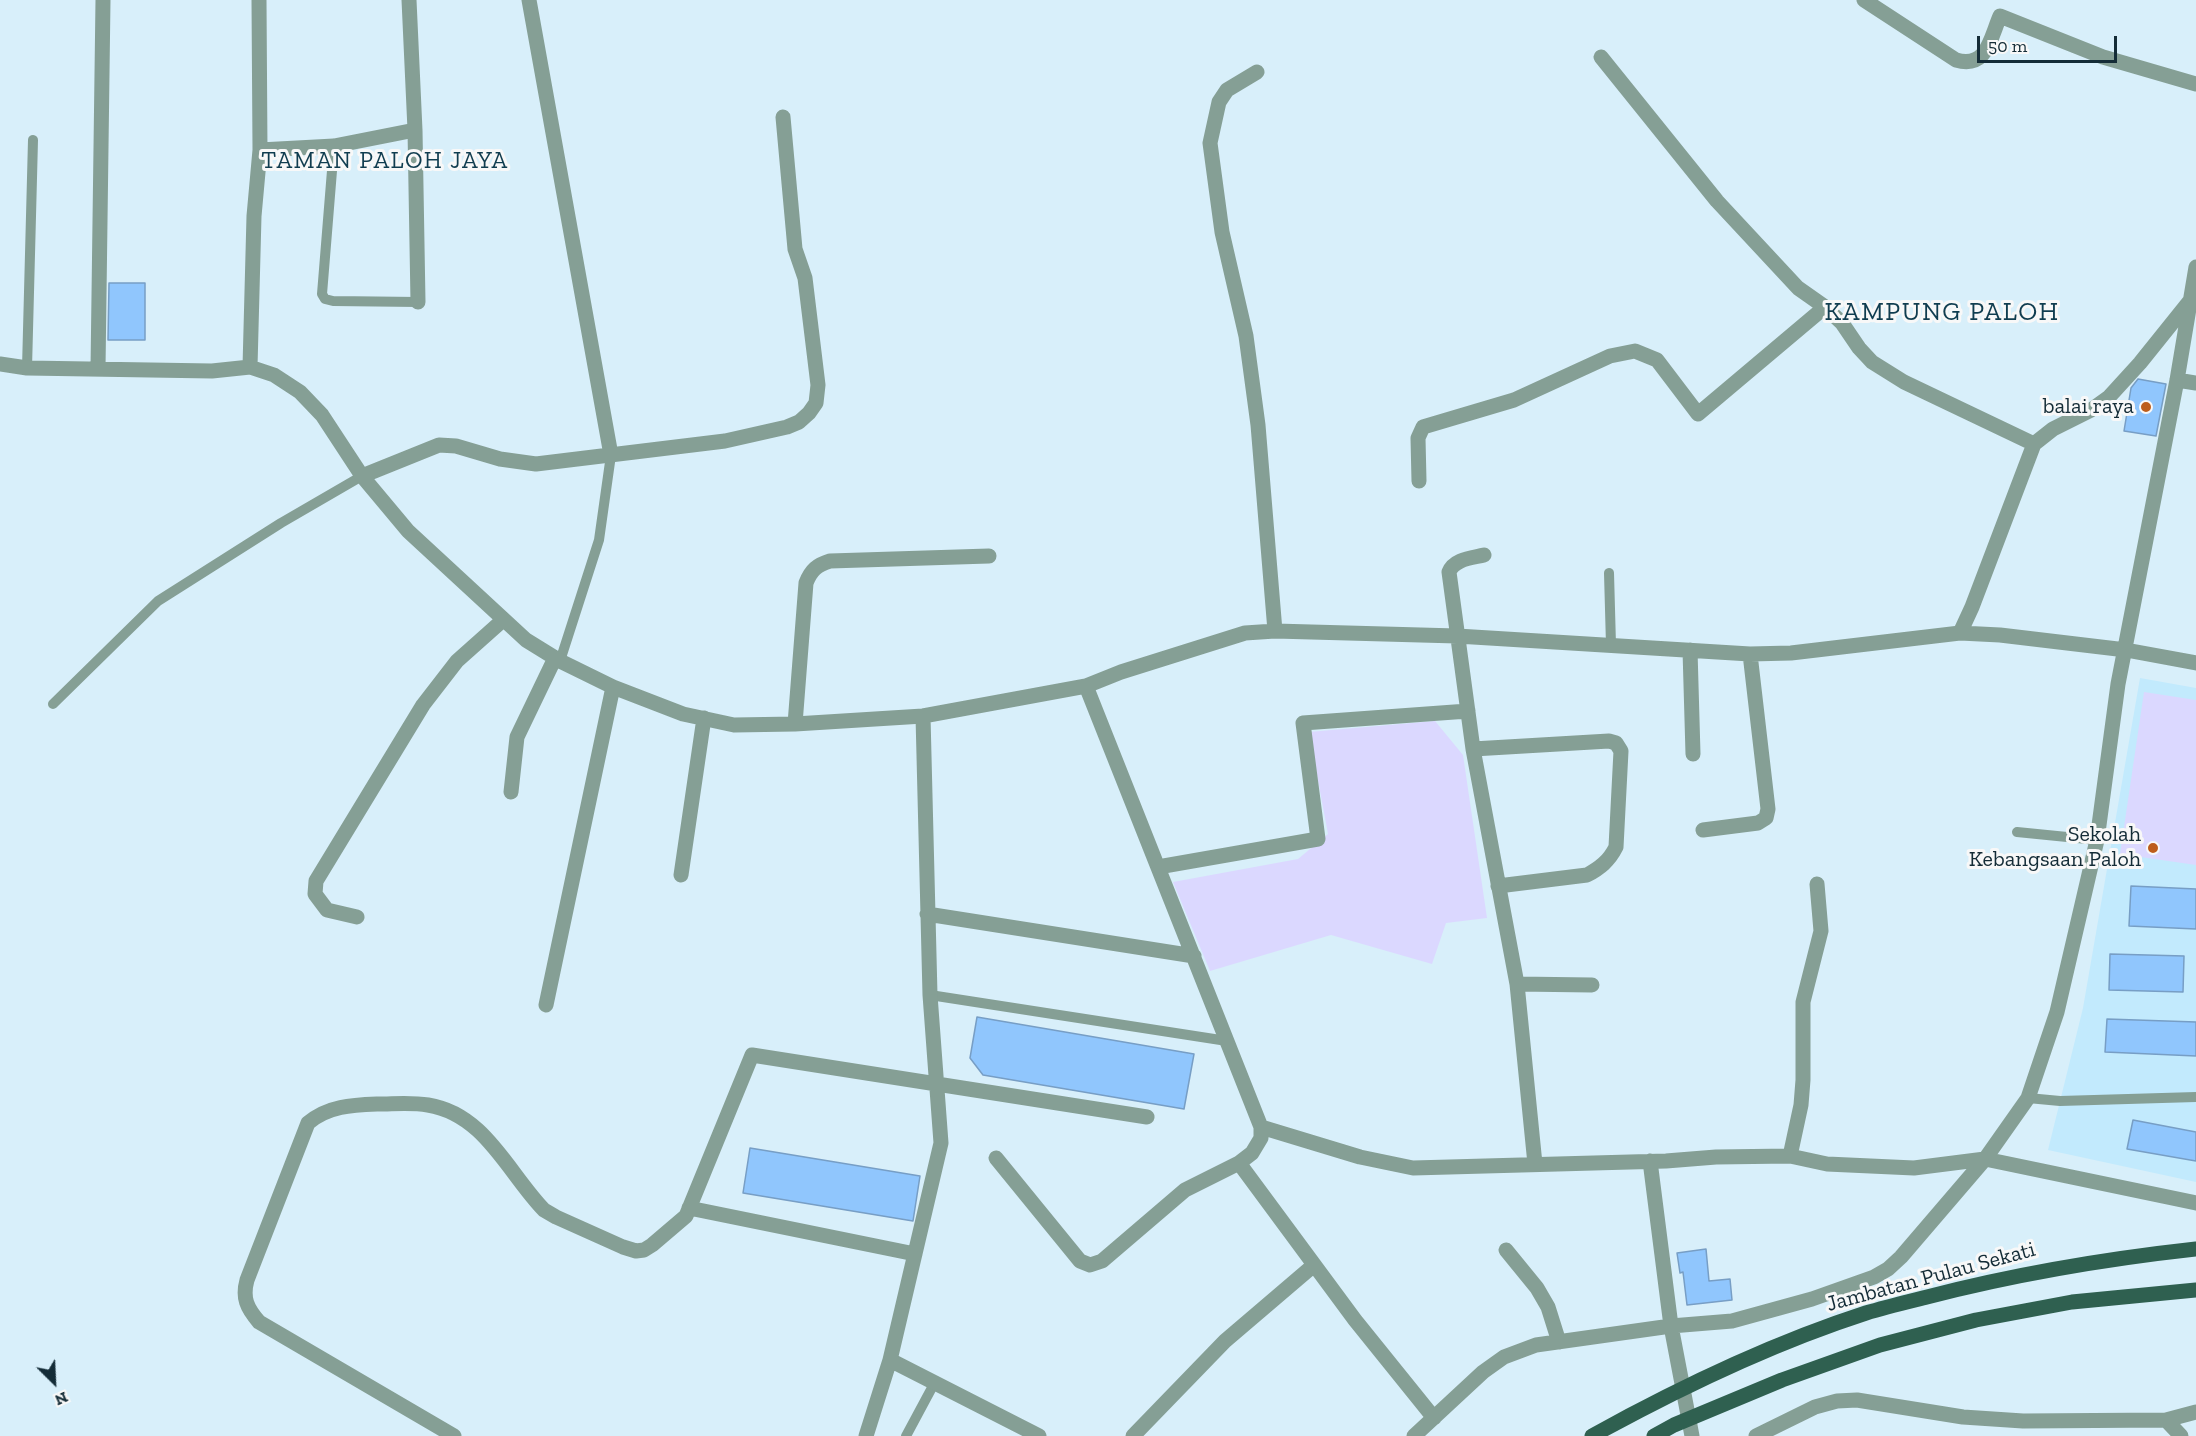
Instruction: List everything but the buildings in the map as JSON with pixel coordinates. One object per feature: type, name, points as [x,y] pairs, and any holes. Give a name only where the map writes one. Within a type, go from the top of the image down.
[{"type":"main road","name":"Jambatan Pulau Sekati","points":[[1592,1436],[1664,1396],[1787,1342],[1866,1313],[1967,1287],[2063,1267],[2196,1249]]},
{"type":"main road","points":[[1654,1436],[1674,1425],[1782,1380],[1880,1345],[1976,1320],[2072,1302],[2196,1290]]},
{"type":"street","points":[[98,369],[103,0]]},
{"type":"street","points":[[250,367],[254,216],[260,150],[259,0]]},
{"type":"street","points":[[409,0],[415,130],[418,302]]},
{"type":"street","points":[[529,0],[611,455]]},
{"type":"street","points":[[1864,0],[1956,60],[1968,63],[1977,60],[1985,52],[2000,16],[2103,57],[2196,84]]},
{"type":"street","points":[[1601,57],[1717,201],[1798,288],[1842,323],[1872,362],[1904,382],[2034,444]]},
{"type":"street","points":[[1257,72],[1227,90],[1219,102],[1210,143],[1222,232],[1246,336],[1258,425],[1275,631]]},
{"type":"street","points":[[362,476],[439,445],[456,446],[500,459],[536,464],[724,441],[787,427],[804,417],[816,403],[818,385],[805,278],[795,249],[783,117]]},
{"type":"street","points":[[260,150],[334,146],[415,130]]},
{"type":"street","points":[[1414,1436],[1483,1372],[1504,1357],[1536,1345],[1671,1326],[1732,1321],[1812,1299],[1874,1277],[1888,1269],[1901,1257],[1985,1159],[2028,1098],[2057,1012],[2097,840],[2118,684],[2193,298],[2196,267]]},
{"type":"street","points":[[1960,633],[2034,444],[2052,429],[2091,410],[2109,397],[2193,298]]},
{"type":"street","points":[[1419,481],[1418,438],[1423,426],[1514,400],[1610,356],[1635,351],[1657,360],[1698,414],[1825,308]]},
{"type":"street","points":[[0,364],[27,368],[212,371],[250,367],[274,375],[300,392],[322,415],[362,476],[408,531],[526,640],[557,659],[613,687],[683,714],[734,724],[795,724],[923,716],[1086,686],[1121,672],[1245,633],[1275,631],[1457,636],[1750,654],[1791,653],[1960,633],[2000,635],[2126,650],[2196,663]]},
{"type":"street","points":[[2177,380],[2196,383]]},
{"type":"street","points":[[1484,555],[1462,560],[1452,566],[1449,572],[1473,749],[1517,984],[1535,1164]]},
{"type":"street","points":[[795,724],[806,583],[810,573],[819,565],[830,561],[988,556]]},
{"type":"street","points":[[357,917],[327,910],[315,894],[316,881],[423,705],[457,661],[503,621]]},
{"type":"street","points":[[1690,650],[1693,754]]},
{"type":"street","points":[[1703,830],[1758,823],[1766,818],[1768,809],[1750,654]]},
{"type":"street","points":[[511,792],[517,737],[557,659]]},
{"type":"street","points":[[996,1158],[1080,1261],[1090,1265],[1101,1262],[1185,1190],[1239,1163],[1251,1153],[1261,1138],[1261,1127],[1086,686]]},
{"type":"street","points":[[546,1005],[613,687]]},
{"type":"street","points":[[1158,867],[1318,839],[1303,723],[1468,711]]},
{"type":"street","points":[[866,1436],[890,1360],[940,1143],[930,995],[923,716]]},
{"type":"street","points":[[681,875],[704,718]]},
{"type":"street","points":[[1473,749],[1609,741],[1616,743],[1621,751],[1616,848],[1610,859],[1598,870],[1587,875],[1498,886]]},
{"type":"street","points":[[1790,1156],[1801,1105],[1803,1002],[1821,931],[1817,884]]},
{"type":"street","points":[[927,914],[1194,956]]},
{"type":"street","points":[[1517,984],[1592,985]]},
{"type":"street","points":[[454,1436],[259,1322],[249,1310],[244,1299],[247,1280],[308,1123],[327,1112],[350,1105],[414,1104],[449,1110],[488,1139],[544,1210],[636,1251],[644,1250],[652,1245],[679,1222],[689,1208],[752,1055],[1147,1117]]},
{"type":"street","points":[[1261,1127],[1360,1157],[1413,1168],[1790,1156],[1827,1164],[1914,1168],[1985,1159],[2196,1203]]},
{"type":"street","points":[[1650,1161],[1671,1326],[1692,1436]]},
{"type":"street","points":[[1239,1163],[1355,1320],[1434,1418]]},
{"type":"street","points":[[689,1208],[915,1254]]},
{"type":"street","points":[[1506,1250],[1537,1288],[1548,1307],[1559,1342]]},
{"type":"street","points":[[1133,1436],[1202,1363],[1314,1265]]},
{"type":"street","points":[[890,1360],[1039,1436]]},
{"type":"street","points":[[1756,1436],[1815,1407],[1837,1401],[1857,1400],[1963,1417],[2023,1421],[2166,1420],[2196,1412]]},
{"type":"street","points":[[2166,1420],[2181,1436]]},
{"type":"lane","points":[[27,368],[33,140]]},
{"type":"lane","points":[[334,146],[321,294],[325,299],[333,301],[418,302]]},
{"type":"lane","points":[[557,659],[599,540],[611,455]]},
{"type":"lane","points":[[52,704],[158,601],[281,523],[362,476]]},
{"type":"lane","points":[[1609,573],[1611,645]]},
{"type":"lane","points":[[2018,832],[2097,840]]},
{"type":"lane","points":[[930,995],[1227,1041]]},
{"type":"lane","points":[[2028,1098],[2060,1101],[2196,1097]]},
{"type":"lane","points":[[906,1436],[935,1382]]},
{"type":"shaded area","name":"Sekolah Kebangsaan Paloh","points":[[2140,678],[2196,688],[2196,1182],[2048,1150],[2083,1008]]},
{"type":"shaded area","points":[[2144,692],[2196,700],[2196,865],[2120,854]]},
{"type":"shaded area","points":[[1435,721],[1463,755],[1487,918],[1446,923],[1432,964],[1331,935],[1210,971],[1173,882],[1298,859],[1328,834],[1309,732]]},
{"type":"place","name":"balai raya","points":[[2146,407]]},
{"type":"place","name":"Sekolah Kebangsaan Paloh","points":[[2153,848]]},
{"type":"district","name":"TAMAN PALOH JAYA","points":[[385,161]]},
{"type":"district","name":"KAMPUNG PALOH","points":[[1942,313]]}]
